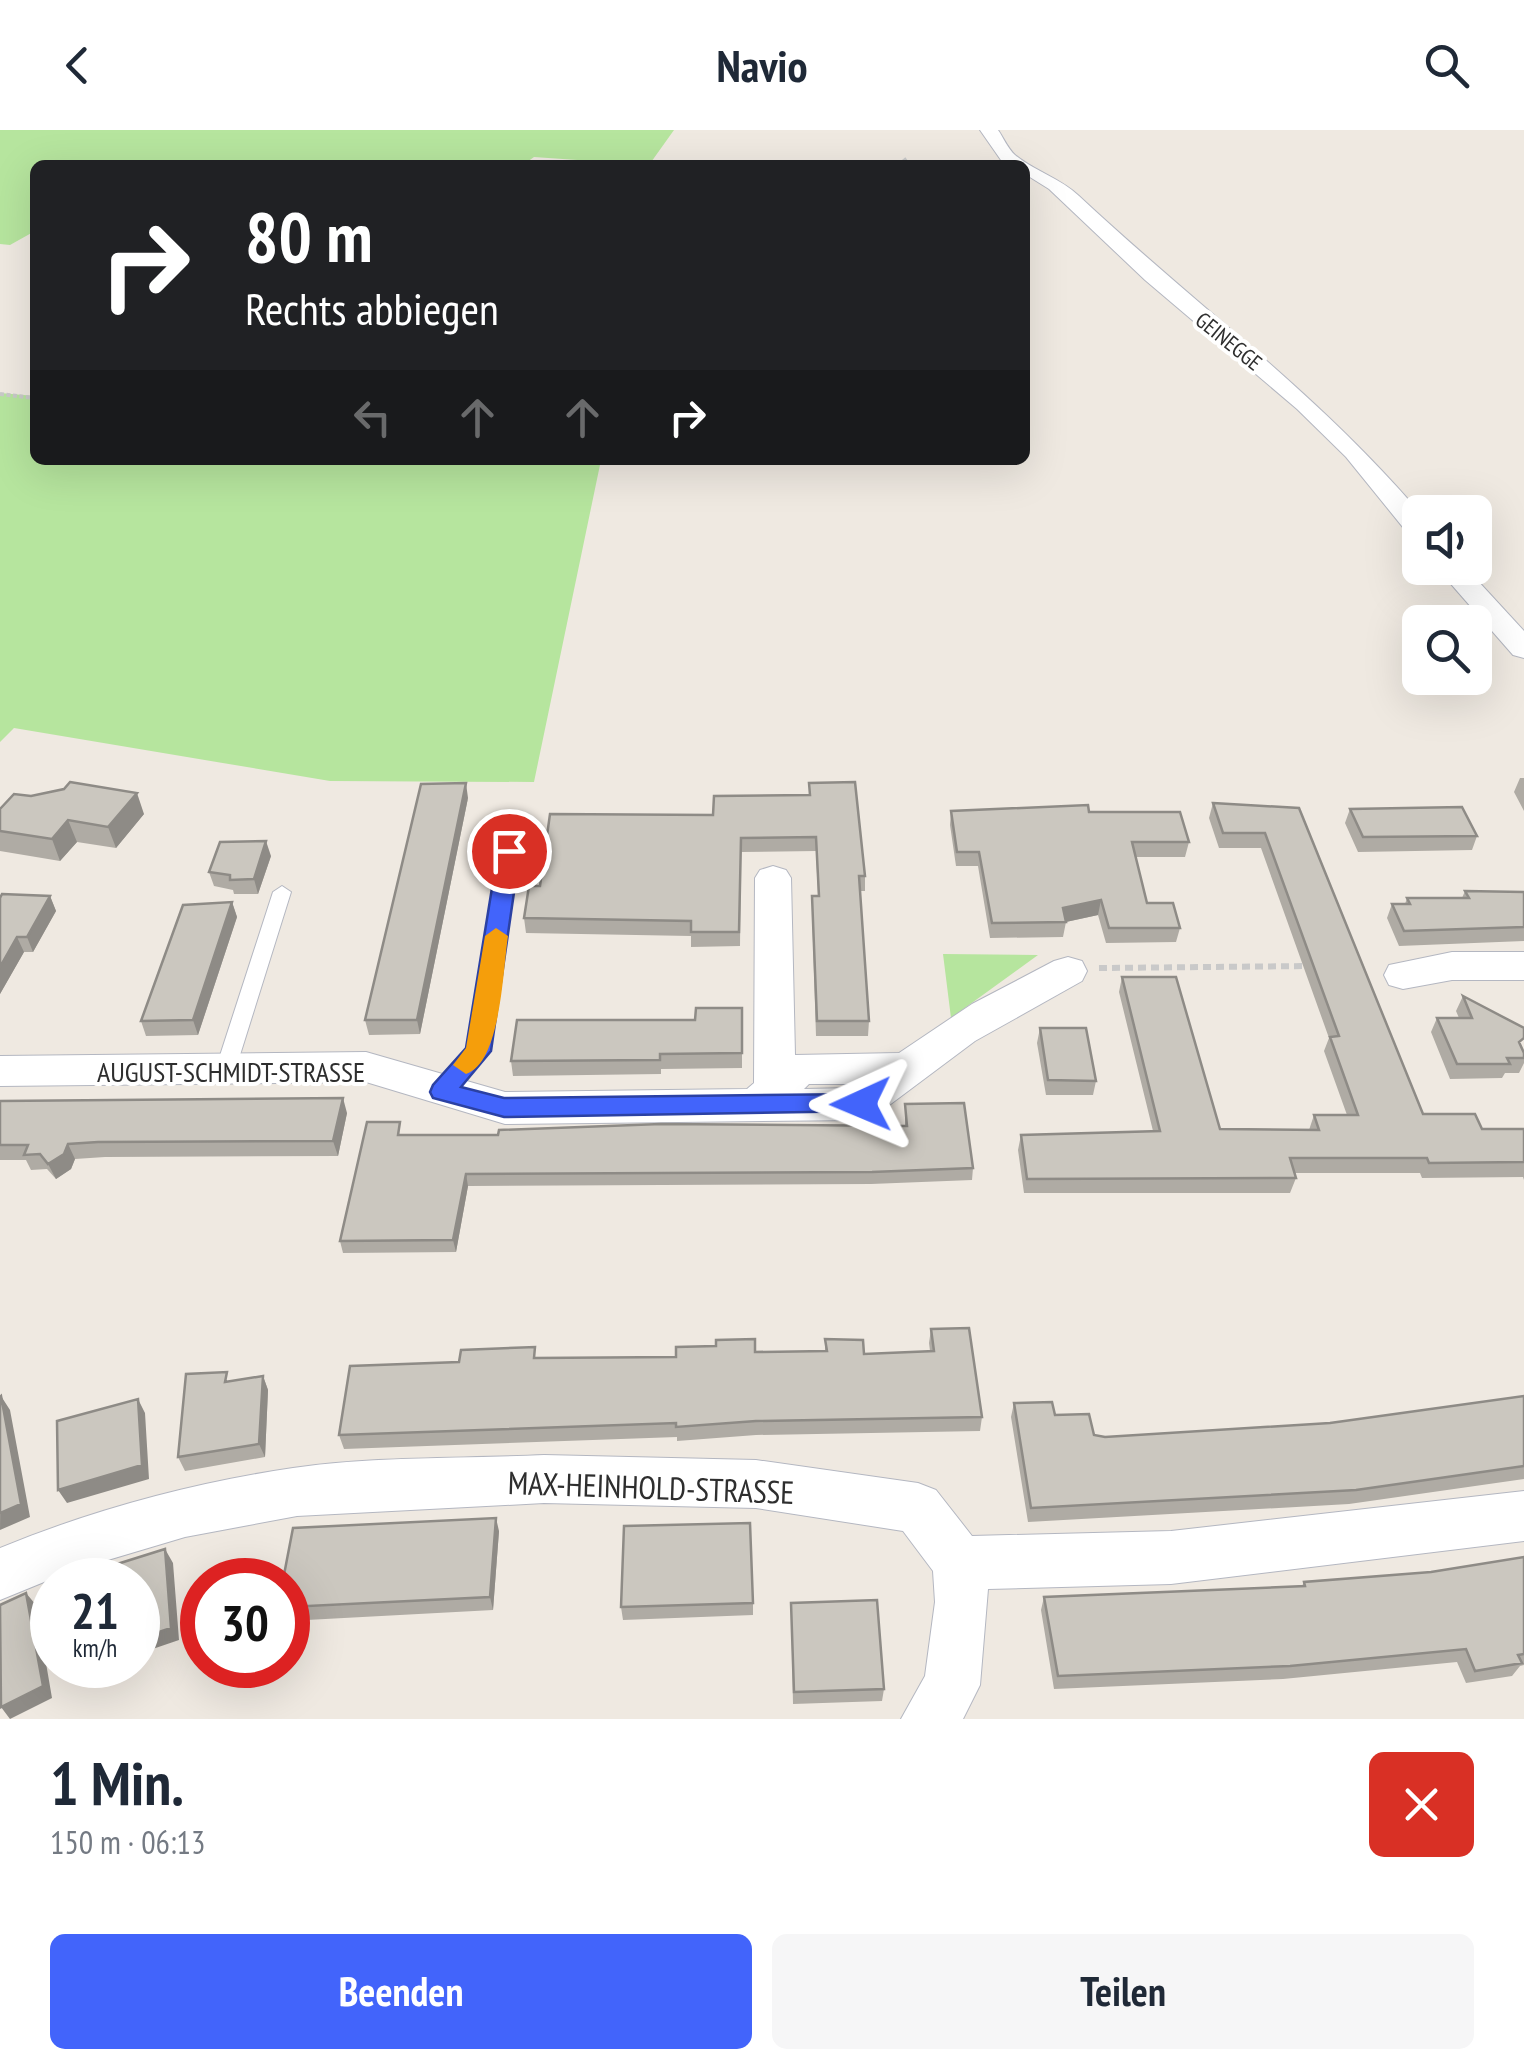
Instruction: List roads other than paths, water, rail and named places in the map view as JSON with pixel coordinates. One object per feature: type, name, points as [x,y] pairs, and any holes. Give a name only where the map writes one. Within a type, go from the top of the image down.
[{"type":"street","name":"GEINEGGE","points":[[989,130],[1011,160]]},
{"type":"street","name":"GEINEGGE","points":[[1030,170],[1056,185],[1152,276],[1306,404],[1355,452],[1402,508]]},
{"type":"street","points":[[1466,585],[1524,649]]},
{"type":"street","points":[[766,1096],[773,878]]},
{"type":"street","points":[[1402,975],[1452,966],[1524,966]]},
{"type":"street","name":"AUGUST-SCHMIDT-STRASSE","points":[[0,1071],[366,1067],[504,1108],[766,1096],[861,1104],[906,1068],[1022,991],[1068,971]]},
{"type":"street","name":"MAX-HEINHOLD-STRASSE","points":[[0,1574],[68,1546],[186,1512],[298,1492],[544,1479],[756,1484],[918,1508],[959,1562]]},
{"type":"street","points":[[930,1719],[952,1685],[962,1602],[959,1562],[1026,1565],[1267,1548],[1524,1516]]},
{"type":"lane","points":[[442,1092],[478,1051],[509,851]]},
{"type":"lane","points":[[224,1071],[282,892]]}]
